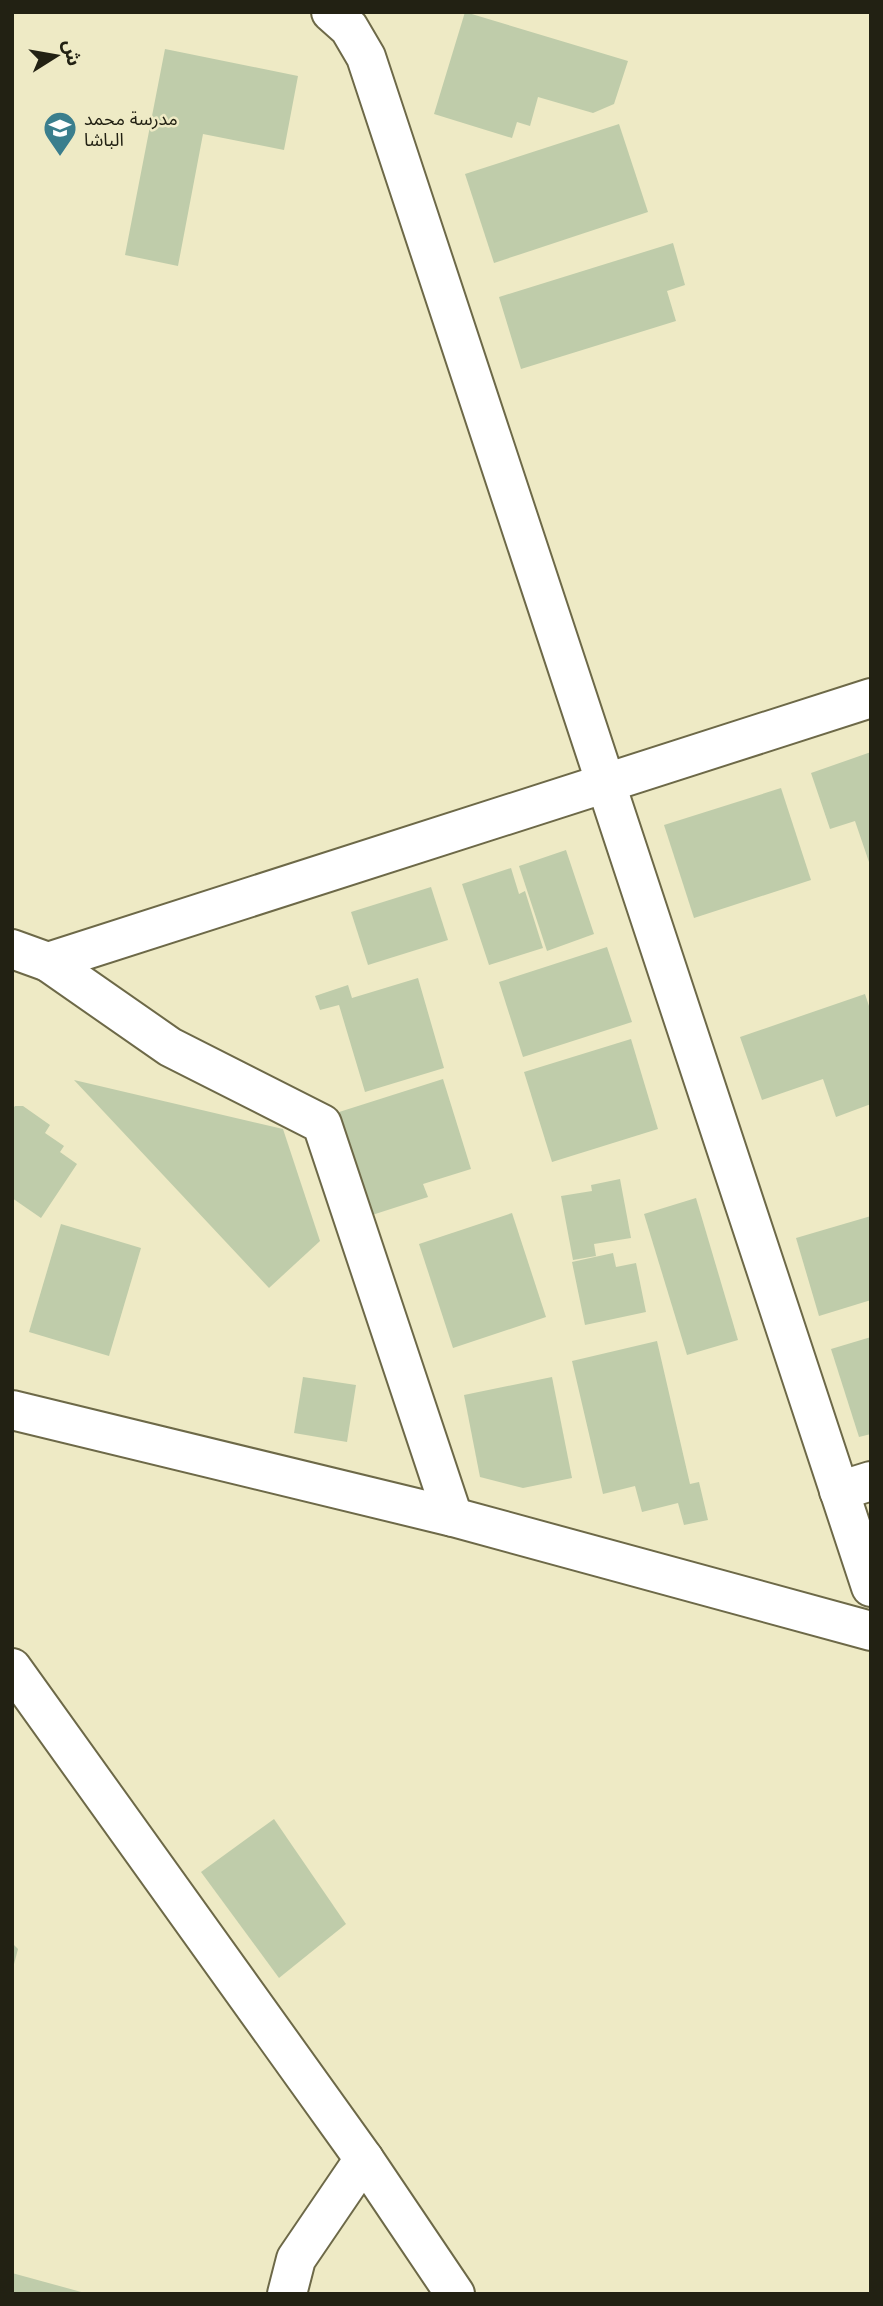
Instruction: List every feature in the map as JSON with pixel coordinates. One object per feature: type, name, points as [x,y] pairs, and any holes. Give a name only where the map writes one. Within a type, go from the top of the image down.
[{"type":"street","points":[[331,12],[349,29],[366,57],[606,783],[855,1486],[871,1587]]},
{"type":"street","points":[[48,962],[871,698]]},
{"type":"street","points":[[12,949],[48,962],[170,1047],[322,1124],[453,1517]]},
{"type":"street","points":[[12,1410],[453,1517],[871,1631]]},
{"type":"street","points":[[12,1668],[364,2159],[455,2294]]},
{"type":"street","points":[[287,2294],[296,2259],[364,2159]]},
{"type":"building","points":[[465,12],[628,61],[614,104],[593,113],[538,97],[530,126],[517,122],[512,138],[434,114]]},
{"type":"building","points":[[165,49],[298,76],[284,150],[203,134],[178,266],[125,255]]},
{"type":"building","points":[[619,124],[648,212],[494,263],[465,174]]},
{"type":"building","points":[[673,243],[685,285],[667,291],[676,321],[521,369],[499,297]]},
{"type":"building","points":[[871,752],[870,865],[855,821],[830,829],[811,773]]},
{"type":"building","points":[[781,788],[811,880],[694,918],[664,825]]},
{"type":"building","points":[[566,850],[594,934],[547,951],[519,866]]},
{"type":"building","points":[[511,868],[519,894],[525,891],[543,948],[489,965],[462,884]]},
{"type":"building","points":[[431,887],[448,940],[368,965],[351,912]]},
{"type":"building","points":[[607,947],[632,1022],[523,1057],[499,982]]},
{"type":"building","points":[[418,978],[444,1068],[365,1092],[339,1005],[320,1010],[315,996],[348,985],[352,998]]},
{"type":"building","points":[[865,994],[871,1012],[871,1104],[836,1117],[823,1079],[762,1100],[740,1037]]},
{"type":"building","points":[[631,1039],[658,1129],[552,1162],[524,1072]]},
{"type":"building","points":[[443,1079],[471,1169],[423,1184],[428,1197],[369,1216],[336,1113]]},
{"type":"building","points":[[74,1080],[283,1129],[320,1241],[269,1288]]},
{"type":"building","points":[[15,1106],[23,1106],[50,1125],[45,1133],[64,1146],[60,1152],[77,1164],[41,1218],[12,1198],[12,1110]]},
{"type":"building","points":[[620,1179],[631,1238],[594,1244],[596,1256],[573,1260],[561,1196],[592,1191],[591,1185]]},
{"type":"building","points":[[696,1198],[738,1340],[687,1355],[644,1214]]},
{"type":"building","points":[[512,1213],[546,1317],[453,1348],[419,1244]]},
{"type":"building","points":[[871,1216],[871,1300],[819,1316],[796,1238]]},
{"type":"building","points":[[61,1224],[141,1248],[109,1356],[29,1332]]},
{"type":"building","points":[[613,1253],[616,1267],[636,1263],[646,1312],[585,1325],[572,1262]]},
{"type":"building","points":[[871,1337],[871,1434],[859,1437],[831,1349]]},
{"type":"building","points":[[657,1341],[690,1484],[699,1482],[708,1520],[684,1525],[678,1503],[642,1512],[635,1486],[603,1494],[572,1361]]},
{"type":"building","points":[[303,1377],[356,1385],[347,1442],[294,1433]]},
{"type":"building","points":[[552,1377],[572,1478],[523,1488],[480,1477],[464,1395]]},
{"type":"building","points":[[274,1819],[346,1924],[279,1978],[201,1872]]},
{"type":"building","points":[[12,1943],[18,1949],[13,1968],[12,1968]]},
{"type":"building","points":[[12,2273],[85,2293],[85,2294],[12,2294]]},
{"type":"place","name":"مدرسة محمد الباشا","points":[[60,158]]}]
